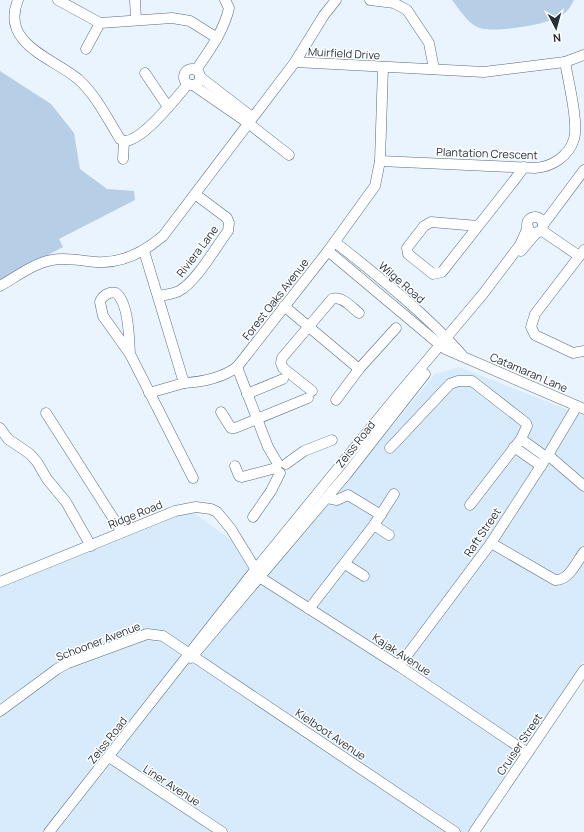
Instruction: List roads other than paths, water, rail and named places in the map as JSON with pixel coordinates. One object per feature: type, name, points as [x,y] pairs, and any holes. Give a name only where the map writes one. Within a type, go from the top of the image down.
[{"type":"street","points":[[18,0],[12,9],[10,17],[12,33],[16,39],[26,48],[66,71],[81,82],[93,96],[120,139],[124,141],[132,139],[154,123],[190,85],[198,83],[198,74],[217,38],[230,8],[225,0]]},
{"type":"street","points":[[58,0],[100,23],[172,18],[193,22],[217,38]]},
{"type":"street","points":[[135,0],[136,20]]},
{"type":"street","points":[[296,62],[324,15],[336,0]]},
{"type":"street","points":[[370,0],[394,3],[407,10],[429,43],[434,69]]},
{"type":"street","points":[[86,49],[100,23]]},
{"type":"street","name":"Muirfield Drive","points":[[0,286],[40,264],[52,260],[120,260],[144,251],[163,236],[250,120],[296,62],[497,72],[565,62],[584,55]]},
{"type":"street","name":"Plantation Crescent","points":[[380,161],[524,167],[544,167],[554,163],[564,156],[574,139],[575,126],[565,62]]},
{"type":"street","name":"Forest Oaks Avenue","points":[[149,393],[184,383],[200,381],[228,372],[237,367],[335,242],[372,192],[377,179],[380,161],[383,67]]},
{"type":"street","points":[[250,120],[190,85],[184,80],[184,75],[188,70],[198,74],[250,120],[288,155]]},
{"type":"street","points":[[145,73],[168,107]]},
{"type":"street","points":[[123,159],[124,141]]},
{"type":"street","points":[[478,226],[431,222],[424,226],[407,248],[408,254],[433,274],[439,274],[478,226],[524,167]]},
{"type":"street","name":"Zeiss Road","points":[[258,574],[327,498],[537,226],[563,197],[584,170]]},
{"type":"street","name":"Riviera Lane","points":[[158,296],[175,293],[185,286],[196,275],[228,231],[228,218],[195,194]]},
{"type":"street","points":[[537,226],[582,253],[535,314],[531,327],[535,335],[573,353],[584,351]]},
{"type":"street","name":"Wilge Road","points":[[335,242],[376,275],[446,344]]},
{"type":"street","points":[[144,251],[184,383]]},
{"type":"street","points":[[328,251],[368,286],[446,344]]},
{"type":"street","points":[[368,286],[376,275]]},
{"type":"street","points":[[130,354],[128,327],[121,300],[116,293],[109,292],[100,300],[101,310],[120,342],[130,354],[193,478]]},
{"type":"street","points":[[221,412],[231,428],[235,428],[310,395],[283,368],[281,364],[282,358],[332,299],[341,299],[359,313]]},
{"type":"street","points":[[284,306],[359,369]]},
{"type":"street","points":[[336,400],[359,369],[396,328]]},
{"type":"street","name":"Zeiss Road","points":[[48,832],[184,662],[258,574],[392,402],[446,344]]},
{"type":"street","name":"Catamaran Lane","points":[[446,344],[465,358],[580,407]]},
{"type":"street","points":[[237,367],[268,447],[280,467]]},
{"type":"street","points":[[247,394],[283,379]]},
{"type":"street","points":[[390,448],[450,384],[458,381],[472,381],[526,423],[527,426],[517,443],[470,505]]},
{"type":"street","name":"Raft Street","points":[[399,666],[491,543],[580,407]]},
{"type":"street","points":[[46,413],[122,532]]},
{"type":"street","points":[[0,428],[8,439],[30,454],[37,462],[66,502],[91,546]]},
{"type":"street","points":[[235,466],[239,476],[242,477],[280,467],[304,451],[332,440]]},
{"type":"street","points":[[517,443],[547,456],[584,486]]},
{"type":"street","points":[[517,443],[541,466]]},
{"type":"street","points":[[253,517],[271,491],[280,467]]},
{"type":"street","points":[[309,609],[374,525],[394,494]]},
{"type":"street","points":[[327,498],[337,500],[348,495],[381,515]]},
{"type":"street","name":"Ridge Road","points":[[0,582],[122,532],[196,506],[211,508],[223,517],[258,574]]},
{"type":"street","points":[[374,525],[389,535]]},
{"type":"street","points":[[491,543],[555,580],[563,579],[567,576],[584,552]]},
{"type":"street","points":[[345,564],[364,576]]},
{"type":"street","name":"Kajak Avenue","points":[[258,574],[309,609],[399,666],[528,753]]},
{"type":"street","name":"Schooner Avenue","points":[[0,711],[51,674],[68,664],[147,634],[163,636],[191,654]]},
{"type":"street","name":"Kielboot Avenue","points":[[191,654],[455,832]]},
{"type":"street","name":"Cruiser Street","points":[[474,832],[584,670]]},
{"type":"street","name":"Liner Avenue","points":[[108,757],[218,831]]}]
